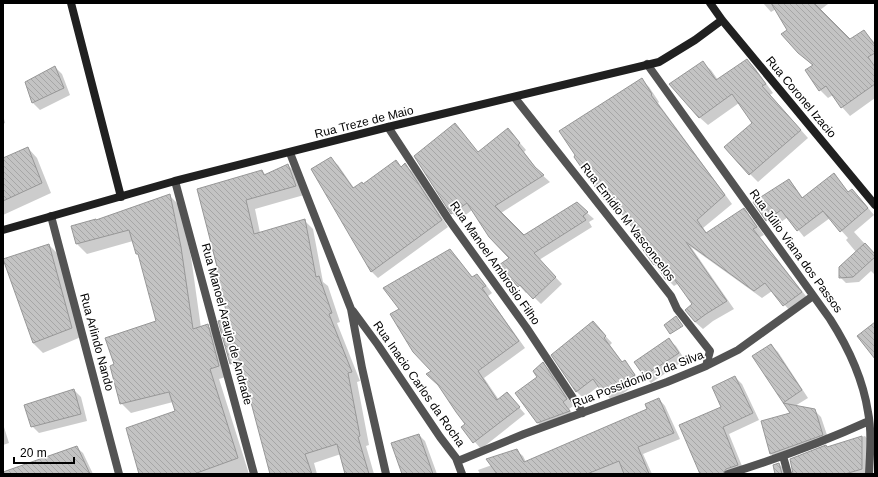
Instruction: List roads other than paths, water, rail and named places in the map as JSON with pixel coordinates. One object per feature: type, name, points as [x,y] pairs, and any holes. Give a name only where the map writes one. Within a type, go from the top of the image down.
[{"type":"street","points":[[71,3],[121,197]]},
{"type":"street","name":"Rua Coronel Izacio","points":[[710,3],[722,20],[875,205]]},
{"type":"street","name":"Rua Treze de Maio","points":[[3,230],[175,181],[388,127],[515,98],[659,62],[696,40],[722,20]]},
{"type":"street","name":"Rua Júlio Viana dos Passos","points":[[647,64],[814,296],[841,337],[857,372],[865,397],[870,421],[869,474]]},
{"type":"street","name":"Rua Emidio M Vasconcelos","points":[[515,98],[671,296],[678,309],[710,351],[706,366]]},
{"type":"street","name":"Rua Manoel Ambrosio Filho","points":[[388,127],[448,220],[526,327],[583,413]]},
{"type":"street","name":"Rua Inacio Carlos da Rocha","points":[[290,153],[351,309],[362,368],[386,474]]},
{"type":"street","name":"Rua Manoel Araujo de Andrade","points":[[175,181],[254,474]]},
{"type":"street","name":"Rua Arlindo Nando","points":[[51,216],[119,474]]},
{"type":"street","name":"Rua Possidonio J da Silva","points":[[458,461],[668,382],[706,366],[738,350],[814,296]]},
{"type":"street","name":"Rua Inacio Carlos da Rocha","points":[[351,309],[378,345],[458,461],[462,474]]},
{"type":"street","points":[[728,474],[784,456],[829,439],[870,421]]},
{"type":"street","points":[[784,456],[788,474]]}]
